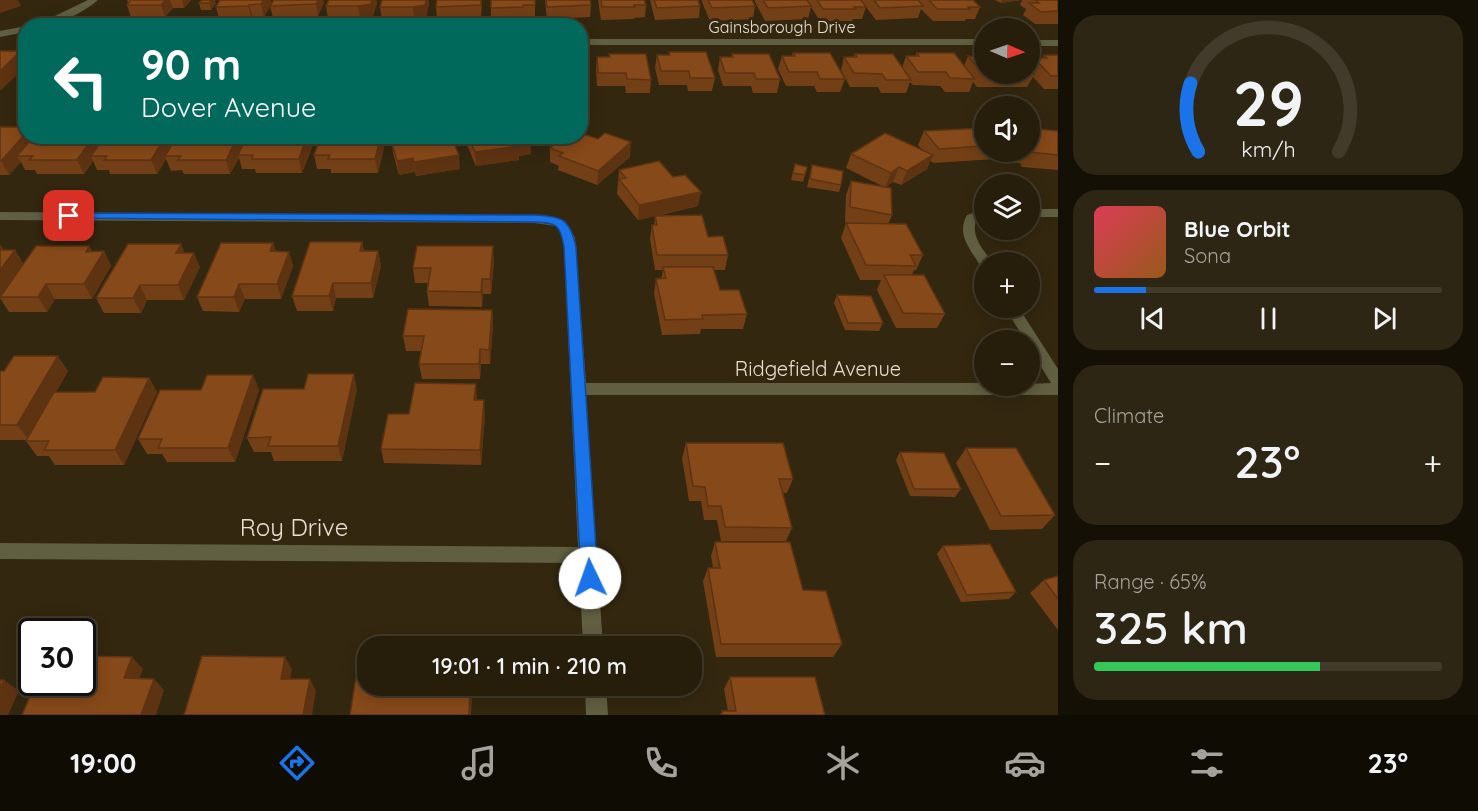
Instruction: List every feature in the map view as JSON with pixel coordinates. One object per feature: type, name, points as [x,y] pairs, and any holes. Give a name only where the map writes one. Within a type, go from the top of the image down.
[{"type":"street","points":[[55,18],[94,0]]},
{"type":"street","points":[[0,34],[18,31]]},
{"type":"street","name":"Gainsborough Drive","points":[[588,42],[974,42]]},
{"type":"street","points":[[1040,43],[1058,43]]},
{"type":"street","points":[[1040,213],[1058,213]]},
{"type":"street","points":[[0,216],[550,219],[561,223],[567,229],[569,237],[592,636]]},
{"type":"street","points":[[974,217],[967,225],[968,234],[979,252]]},
{"type":"street","points":[[1018,318],[1058,382]]},
{"type":"street","name":"Ridgefield Avenue","points":[[578,389],[1058,389]]},
{"type":"street","name":"Roy Drive","points":[[0,551],[588,555]]},
{"type":"street","points":[[596,696],[597,715]]},
{"type":"building","points":[[131,0],[165,0],[161,5],[127,5]]},
{"type":"building","points":[[202,0],[212,0],[209,3],[199,3]]},
{"type":"building","points":[[220,0],[264,0],[261,4],[248,6],[216,7]]},
{"type":"building","points":[[274,0],[318,0],[316,4],[270,6]]},
{"type":"building","points":[[329,0],[372,0],[371,4],[358,6],[326,6]]},
{"type":"building","points":[[382,0],[426,0],[425,5],[413,7],[380,7]]},
{"type":"building","points":[[437,0],[481,0],[481,5],[436,7]]},
{"type":"building","points":[[491,0],[535,0],[535,5],[491,8]]},
{"type":"building","points":[[546,0],[590,0],[591,5],[547,7]]},
{"type":"building","points":[[601,0],[644,0],[646,5],[602,7]]},
{"type":"building","points":[[654,0],[698,0],[700,6],[657,8]]},
{"type":"building","points":[[708,0],[752,0],[755,6],[712,8]]},
{"type":"building","points":[[763,0],[807,0],[811,6],[768,8]]},
{"type":"building","points":[[817,0],[861,0],[866,7],[823,9]]},
{"type":"building","points":[[874,0],[918,0],[923,6],[880,8]]},
{"type":"building","points":[[929,0],[973,0],[980,7],[937,9]]},
{"type":"building","points":[[1035,0],[1058,0],[1058,11],[1041,12],[1029,3],[1039,3]]},
{"type":"building","points":[[0,51],[18,51],[18,54],[0,71]]},
{"type":"building","points":[[669,52],[706,52],[715,78],[690,78],[689,71],[661,71],[657,55],[670,55]]},
{"type":"building","points":[[793,53],[830,53],[845,79],[820,79],[817,72],[789,72],[782,56],[795,56]]},
{"type":"building","points":[[917,53],[954,53],[974,79],[950,78],[946,72],[918,72],[906,56],[919,56]]},
{"type":"building","points":[[609,54],[646,54],[651,80],[627,79],[626,73],[598,73],[597,57],[610,57]]},
{"type":"building","points":[[732,54],[769,54],[780,79],[756,79],[754,73],[725,73],[720,57],[733,57]]},
{"type":"building","points":[[855,54],[893,54],[911,80],[886,80],[882,74],[854,73],[844,57],[857,57]]},
{"type":"building","points":[[1044,55],[1058,55],[1058,76],[1051,76],[1040,64],[1040,58],[1047,58]]},
{"type":"building","points":[[0,127],[18,127],[18,142],[0,161]]},
{"type":"building","points":[[974,128],[974,147],[939,149],[924,131]]},
{"type":"building","points":[[1040,129],[1058,131],[1058,155],[1040,153]]},
{"type":"building","points":[[605,133],[631,142],[598,171],[559,156],[563,153],[550,148],[555,144],[588,144],[588,136],[598,139]]},
{"type":"building","points":[[885,133],[933,155],[907,171],[899,167],[891,173],[851,154]]},
{"type":"building","points":[[27,144],[88,144],[77,160],[29,160],[33,156],[17,156]]},
{"type":"building","points":[[99,144],[161,144],[151,160],[104,160],[107,156],[91,156]]},
{"type":"building","points":[[172,144],[234,144],[226,160],[178,160],[181,156],[165,156]]},
{"type":"building","points":[[243,144],[304,144],[299,159],[252,159],[253,155],[238,155]]},
{"type":"building","points":[[318,144],[379,144],[375,159],[328,159],[330,155],[314,155]]},
{"type":"building","points":[[392,144],[454,144],[459,155],[414,162],[413,158],[397,161]]},
{"type":"building","points":[[472,144],[518,144],[519,146],[475,152]]},
{"type":"building","points":[[659,161],[673,177],[685,175],[701,192],[639,205],[619,179],[626,178],[619,170]]},
{"type":"building","points":[[795,164],[807,167],[805,175],[793,173]]},
{"type":"building","points":[[812,165],[843,171],[841,185],[810,179]]},
{"type":"building","points":[[851,181],[891,188],[892,215],[850,207]]},
{"type":"building","points":[[702,215],[708,237],[723,236],[728,255],[657,255],[652,225],[657,225],[655,216]]},
{"type":"building","points":[[846,223],[906,224],[923,255],[910,255],[916,266],[866,265]]},
{"type":"building","points":[[310,242],[362,242],[360,251],[378,251],[371,283],[333,283],[329,296],[292,296]]},
{"type":"building","points":[[221,243],[273,243],[270,251],[289,252],[277,284],[239,284],[234,297],[197,297]]},
{"type":"building","points":[[128,244],[181,244],[176,253],[194,253],[178,285],[140,285],[133,298],[96,298]]},
{"type":"building","points":[[36,246],[89,246],[86,252],[104,251],[84,284],[46,284],[38,297],[0,297]]},
{"type":"building","points":[[417,246],[493,246],[490,279],[482,279],[481,292],[427,291],[431,268],[413,268]]},
{"type":"building","points":[[0,250],[15,250],[0,270]]},
{"type":"building","points":[[663,267],[713,267],[720,290],[739,290],[747,314],[702,315],[703,319],[665,320],[656,279],[666,278]]},
{"type":"building","points":[[884,275],[924,275],[945,314],[903,313]]},
{"type":"building","points":[[837,295],[871,296],[883,323],[848,323]]},
{"type":"building","points":[[408,309],[492,310],[489,350],[480,349],[479,364],[419,364],[424,336],[403,336]]},
{"type":"building","points":[[14,356],[58,356],[17,425],[0,425],[0,371],[4,371]]},
{"type":"building","points":[[308,374],[354,374],[338,446],[268,446],[271,437],[247,438],[263,389],[304,389]]},
{"type":"building","points":[[207,375],[253,375],[228,448],[158,448],[162,439],[138,439],[160,390],[201,390]]},
{"type":"building","points":[[103,377],[149,378],[115,450],[44,450],[49,441],[26,441],[54,392],[95,392]]},
{"type":"building","points":[[415,383],[476,384],[474,400],[484,400],[480,450],[381,449],[388,414],[409,414]]},
{"type":"building","points":[[686,443],[783,443],[793,479],[779,479],[792,528],[725,527],[721,506],[708,506],[705,487],[693,486]]},
{"type":"building","points":[[966,448],[1016,448],[1055,515],[1001,516]]},
{"type":"building","points":[[900,452],[944,453],[961,489],[914,489]]},
{"type":"building","points":[[715,542],[790,542],[803,590],[826,591],[842,644],[721,644],[708,568],[720,568]]},
{"type":"building","points":[[990,544],[1016,592],[967,595],[943,546]]},
{"type":"building","points":[[1058,576],[1058,599],[1044,580]]},
{"type":"building","points":[[96,656],[132,657],[124,678],[154,679],[141,715],[22,715],[30,696],[96,696]]},
{"type":"building","points":[[202,656],[285,657],[281,679],[310,679],[303,715],[184,715]]},
{"type":"building","points":[[356,677],[357,696],[470,696],[469,715],[350,715]]},
{"type":"building","points":[[730,677],[815,677],[825,715],[722,715],[722,711],[736,711]]},
{"type":"route","points":[[69,216],[550,219],[561,223],[567,229],[570,247],[590,578]]}]
